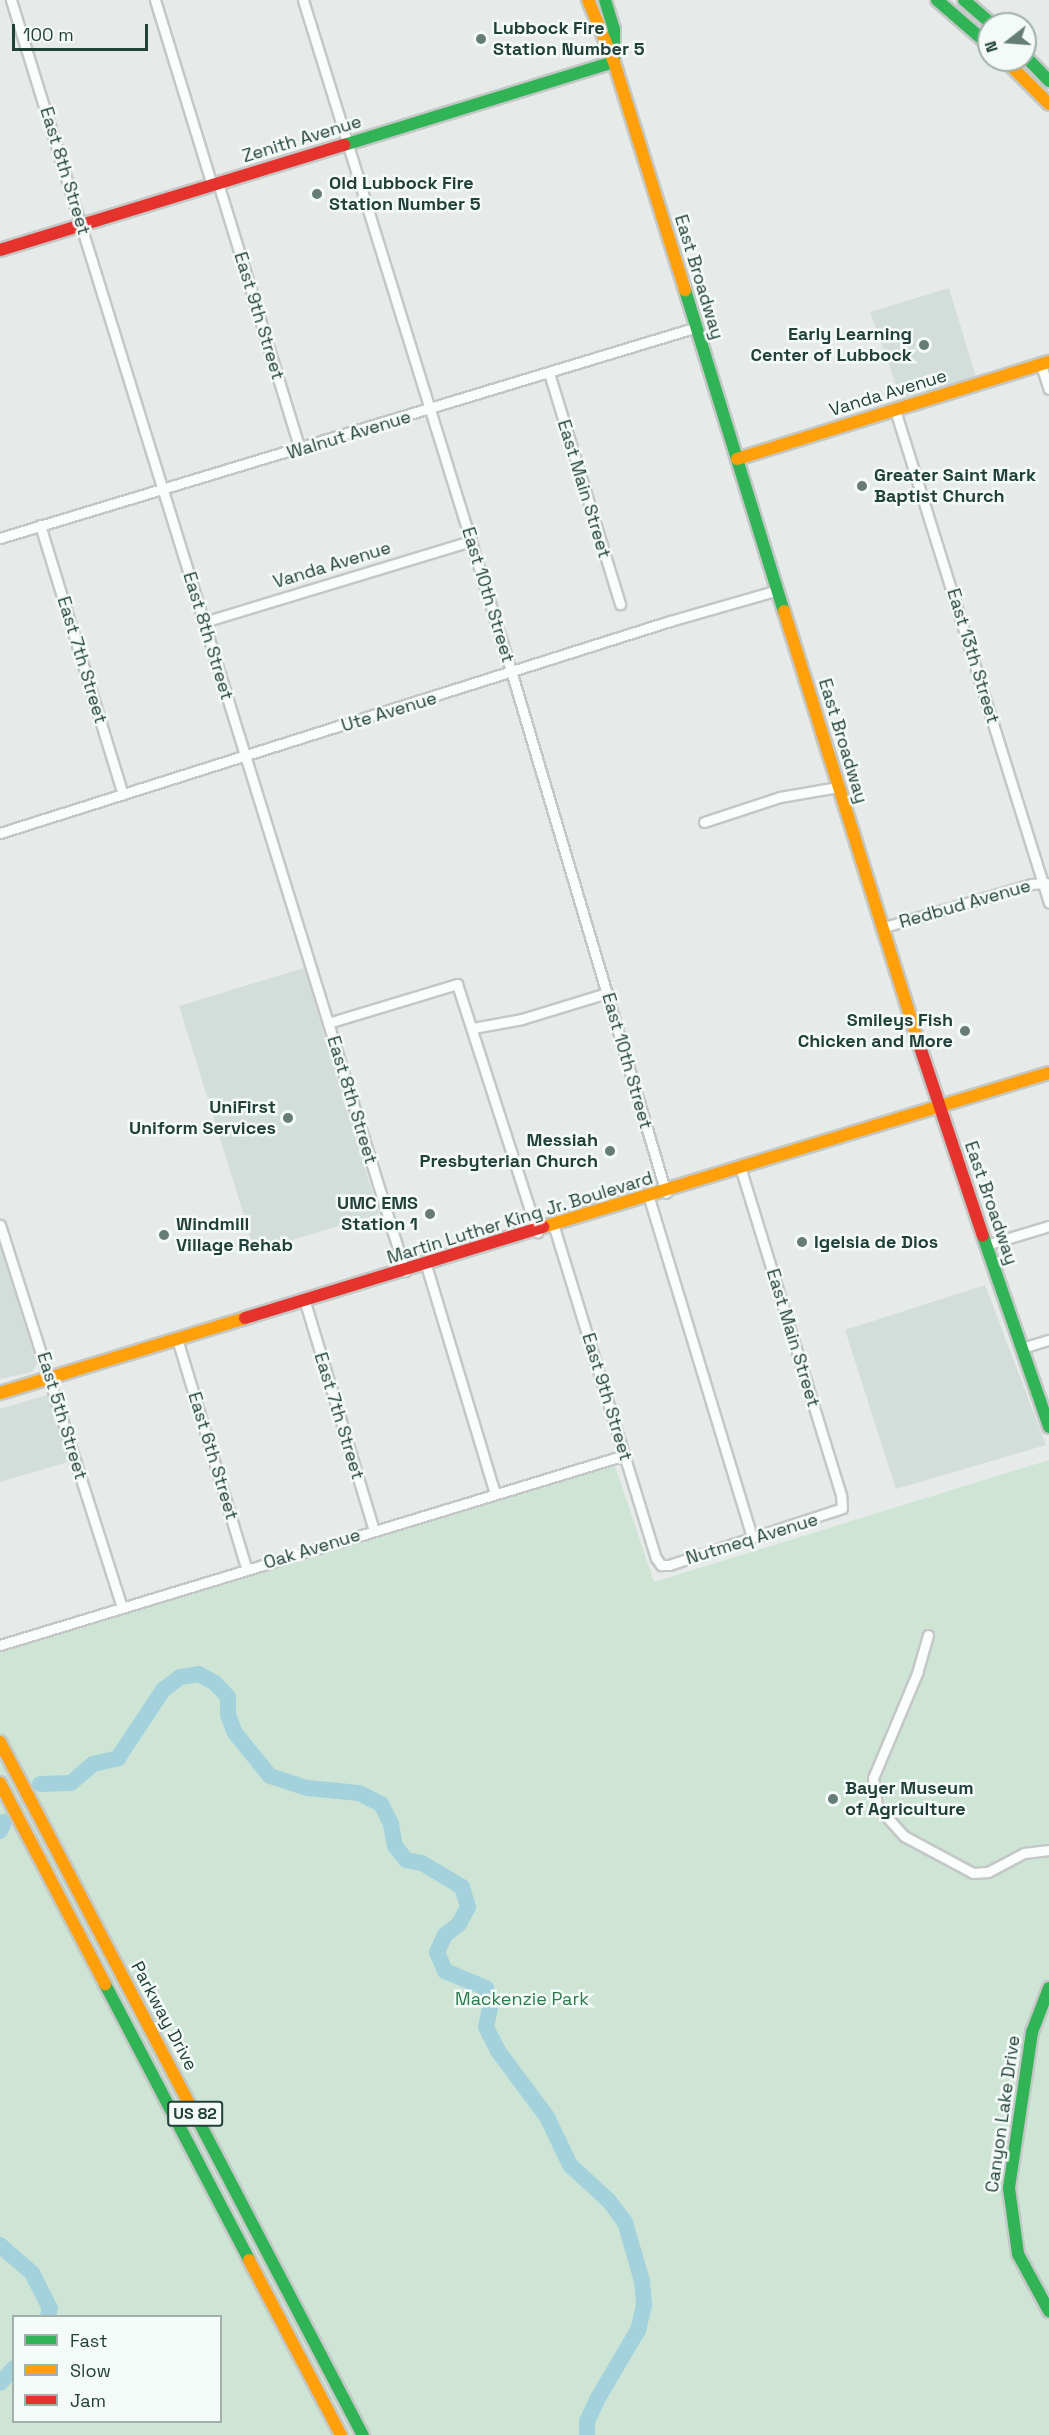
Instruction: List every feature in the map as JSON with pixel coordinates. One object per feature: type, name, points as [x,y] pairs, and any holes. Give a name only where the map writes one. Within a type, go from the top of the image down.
[{"type":"main road","name":"East Broadway","points":[[588,0],[614,62],[938,1106],[1049,1427]]},
{"type":"main road","name":"East Broadway","points":[[605,0],[614,29],[614,62]]},
{"type":"main road","points":[[937,0],[977,35]]},
{"type":"main road","points":[[964,0],[978,12]]},
{"type":"main road","name":"Zenith Avenue","points":[[0,250],[614,62]]},
{"type":"main road","points":[[1037,68],[1049,81]]},
{"type":"main road","points":[[1017,72],[1049,104]]},
{"type":"main road","name":"Vanda Avenue","points":[[737,459],[1045,364]]},
{"type":"main road","name":"Martin Luther King Jr. Boulevard","points":[[0,1394],[51,1381],[666,1193],[1049,1073]]},
{"type":"main road","name":"Parkway Drive","points":[[0,1742],[363,2435]]},
{"type":"main road","name":"Parkway Drive","points":[[0,1783],[341,2435]]},
{"type":"main road","name":"Canyon Lake Drive","points":[[1049,1988],[1032,2032],[1009,2188],[1018,2254],[1049,2311]]},
{"type":"street","name":"East 8th Street","points":[[11,0],[405,1271]]},
{"type":"street","name":"East 9th Street","points":[[155,0],[300,450]]},
{"type":"street","name":"East 10th Street","points":[[303,0],[512,674],[666,1193]]},
{"type":"street","name":"Walnut Avenue","points":[[0,538],[300,450],[697,327]]},
{"type":"street","points":[[1045,364],[1049,389]]},
{"type":"street","name":"East Main Street","points":[[549,373],[620,604]]},
{"type":"street","name":"East 13th Street","points":[[894,410],[1046,883],[1049,903]]},
{"type":"street","name":"East 7th Street","points":[[40,525],[123,795]]},
{"type":"street","name":"Vanda Avenue","points":[[204,622],[471,541]]},
{"type":"street","name":"Ute Avenue","points":[[0,833],[512,674],[681,617],[778,590]]},
{"type":"street","points":[[704,822],[780,797],[838,787]]},
{"type":"street","name":"Redbud Avenue","points":[[881,928],[1046,883]]},
{"type":"street","points":[[328,1023],[457,984],[537,1232]]},
{"type":"street","points":[[473,1028],[522,1019],[607,993]]},
{"type":"street","name":"East Main Street","points":[[741,1169],[841,1495],[842,1508]]},
{"type":"street","points":[[649,1198],[752,1538]]},
{"type":"street","name":"East 5th Street","points":[[0,1224],[122,1608]]},
{"type":"street","points":[[986,1245],[1049,1226]]},
{"type":"street","name":"East 9th Street","points":[[554,1227],[662,1565]]},
{"type":"street","points":[[426,1265],[495,1494]]},
{"type":"street","name":"East 7th Street","points":[[305,1302],[374,1530]]},
{"type":"street","points":[[1022,1348],[1049,1340]]},
{"type":"street","name":"East 6th Street","points":[[178,1342],[247,1570]]},
{"type":"street","name":"Oak Avenue","points":[[0,1646],[625,1455]]},
{"type":"street","name":"Nutmeq Avenue","points":[[662,1565],[842,1508]]},
{"type":"street","points":[[928,1635],[918,1671],[873,1778],[873,1796],[880,1812],[892,1827],[914,1843],[973,1873],[988,1872],[1024,1853],[1049,1850]]},
{"type":"shaded area","name":"Early Learning Center of Lubbock","points":[[949,288],[976,377],[901,398],[870,312]]},
{"type":"shaded area","points":[[304,968],[379,1214],[255,1251],[179,1006]]},
{"type":"shaded area","points":[[0,1246],[37,1364],[32,1372],[0,1379]]},
{"type":"shaded area","points":[[985,1285],[1046,1445],[896,1489],[845,1330]]},
{"type":"shaded area","points":[[51,1394],[71,1461],[0,1482],[0,1409]]},
{"type":"green space","name":"Mackenzie Park","points":[[1049,1460],[1049,2435],[0,2435],[0,1653],[615,1466],[654,1582]]},
{"type":"waterway","points":[[40,1784],[71,1783],[93,1764],[118,1758],[163,1690],[180,1677],[199,1674],[215,1683],[228,1697],[228,1715],[235,1733],[270,1776],[308,1788],[359,1793],[381,1804],[391,1824],[395,1846],[406,1860],[422,1863],[462,1887],[468,1907],[459,1924],[445,1935],[437,1952],[445,1971],[486,1988],[490,2008],[486,2027],[498,2051],[547,2117],[570,2165],[609,2201],[625,2222],[642,2281],[644,2305],[638,2330],[598,2398],[587,2422],[587,2435]]},
{"type":"waterway","points":[[0,1831],[4,1822]]},
{"type":"waterway","points":[[0,2245],[32,2273],[50,2308],[48,2315]]},
{"type":"waterway","points":[[0,2383],[12,2370]]},
{"type":"traffic: fast","points":[[605,0],[614,29],[614,61]]},
{"type":"traffic: fast","points":[[937,0],[977,35]]},
{"type":"traffic: fast","points":[[964,0],[978,12]]},
{"type":"traffic: fast","points":[[344,145],[614,62]]},
{"type":"traffic: fast","points":[[1037,68],[1049,81]]},
{"type":"traffic: fast","points":[[685,290],[784,611]]},
{"type":"traffic: fast","points":[[983,1236],[1049,1427]]},
{"type":"traffic: fast","points":[[105,1984],[249,2260]]},
{"type":"traffic: fast","points":[[1049,1988],[1032,2032],[1009,2188],[1018,2254],[1049,2311]]},
{"type":"traffic: fast","points":[[198,2120],[363,2435]]},
{"type":"traffic: slow","points":[[588,0],[614,62],[685,290]]},
{"type":"traffic: slow","points":[[1017,72],[1049,104]]},
{"type":"traffic: slow","points":[[737,459],[1049,362]]},
{"type":"traffic: slow","points":[[784,611],[919,1044]]},
{"type":"traffic: slow","points":[[543,1227],[1049,1073]]},
{"type":"traffic: slow","points":[[0,1393],[245,1318]]},
{"type":"traffic: slow","points":[[0,1742],[198,2120]]},
{"type":"traffic: slow","points":[[0,1783],[105,1984]]},
{"type":"traffic: slow","points":[[249,2260],[341,2435]]},
{"type":"traffic: jam","points":[[0,250],[344,145]]},
{"type":"traffic: jam","points":[[919,1044],[983,1236]]},
{"type":"traffic: jam","points":[[245,1318],[543,1227]]},
{"type":"place","name":"Lubbock Fire Station Number 5","points":[[481,39]]},
{"type":"place","name":"Old Lubbock Fire Station Number 5","points":[[317,194]]},
{"type":"place","name":"Early Learning Center of Lubbock","points":[[924,345]]},
{"type":"place","name":"Greater Saint Mark Baptist Church","points":[[862,486]]},
{"type":"place","name":"Smileys Fish Chicken and More","points":[[965,1031]]},
{"type":"place","name":"UniFirst Uniform Services","points":[[288,1118]]},
{"type":"place","name":"Messiah Presbyterian Church","points":[[610,1151]]},
{"type":"place","name":"UMC EMS Station 1","points":[[430,1214]]},
{"type":"place","name":"Windmill Village Rehab","points":[[164,1235]]},
{"type":"place","name":"Igelsia de Dios","points":[[802,1242]]},
{"type":"place","name":"Bayer Museum of Agriculture","points":[[833,1799]]}]
